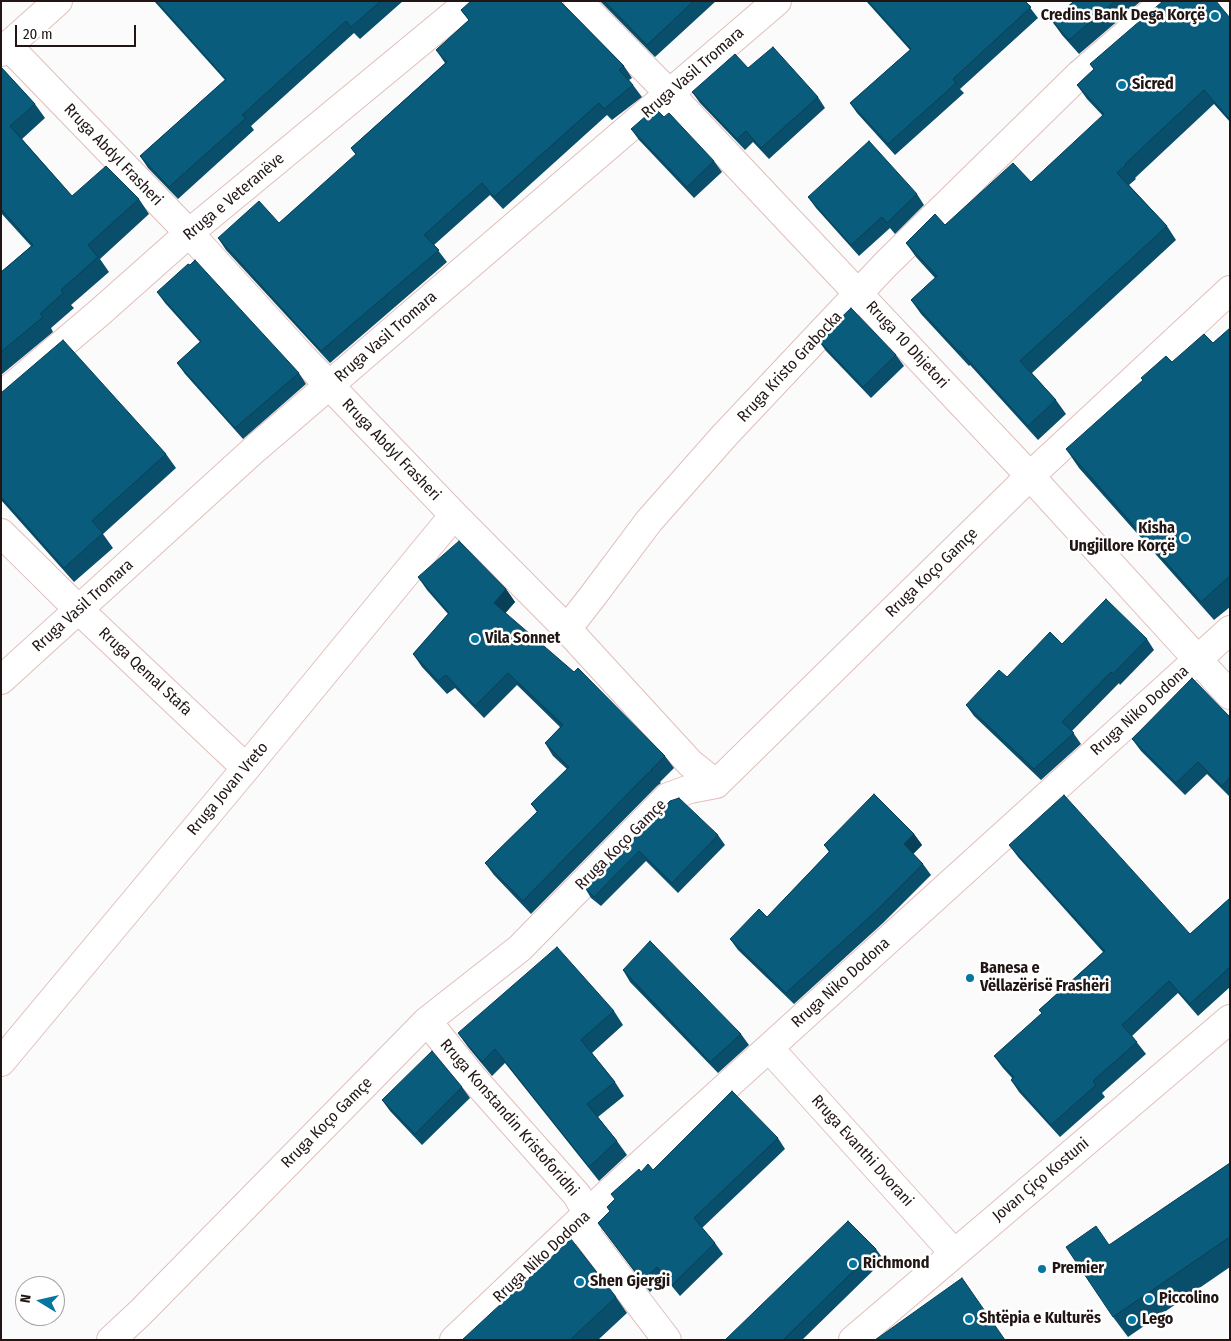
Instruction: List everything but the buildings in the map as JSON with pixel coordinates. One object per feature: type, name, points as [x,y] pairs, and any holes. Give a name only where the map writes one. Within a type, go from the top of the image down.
[{"type":"street","points":[[5,49],[58,1]]},
{"type":"street","name":"Rruga e Veteranëve","points":[[1,396],[189,233],[470,1]]},
{"type":"street","name":"Rruga 10 Dhjetori","points":[[578,1],[669,93],[1030,476],[1230,695]]},
{"type":"street","name":"Rruga Vasil Tromara","points":[[1,680],[256,448],[777,1]]},
{"type":"street","name":"Rruga Kristo Grabocka","points":[[567,629],[656,514],[724,436],[886,264],[1080,74],[1166,1]]},
{"type":"street","name":"Rruga Abdyl Frasheri","points":[[5,49],[189,233],[330,386],[567,629],[690,762],[716,784]]},
{"type":"street","name":"Rruga Koço Gamçe","points":[[112,1340],[427,1021],[520,948],[668,797],[690,789],[716,784],[1030,476],[1230,290]]},
{"type":"street","name":"Rruga Jovan Vreto","points":[[1,1062],[454,515]]},
{"type":"street","name":"Rruga Qemal Stafa","points":[[1,533],[79,610],[246,768]]},
{"type":"street","name":"Rruga Niko Dodona","points":[[454,1340],[611,1191],[1230,630]]},
{"type":"street","name":"Jovan Çiço Kostuni","points":[[853,1340],[1230,1019]]},
{"type":"street","name":"Rruga Konstandin Kristoforidhi","points":[[427,1021],[472,1077],[578,1195],[588,1214],[587,1235],[667,1340]]},
{"type":"street","name":"Rruga Evanthi Dvorani","points":[[769,1048],[954,1253]]},
{"type":"place","name":"Credins Bank Dega Korçë","points":[[1215,16]]},
{"type":"place","name":"Sicred","points":[[1122,85]]},
{"type":"place","name":"Kisha Ungjillore Korçë","points":[[1185,538]]},
{"type":"place","name":"Vila Sonnet","points":[[475,639]]},
{"type":"place","name":"Banesa e Vëllazërisë Frashëri","points":[[970,978]]},
{"type":"place","name":"Richmond","points":[[853,1264]]},
{"type":"place","name":"Premier","points":[[1042,1269]]},
{"type":"place","name":"Shen Gjergji","points":[[580,1282]]},
{"type":"place","name":"Piccolino","points":[[1149,1299]]},
{"type":"place","name":"Shtëpia e Kulturës","points":[[969,1319]]},
{"type":"place","name":"Lego","points":[[1132,1320]]}]
